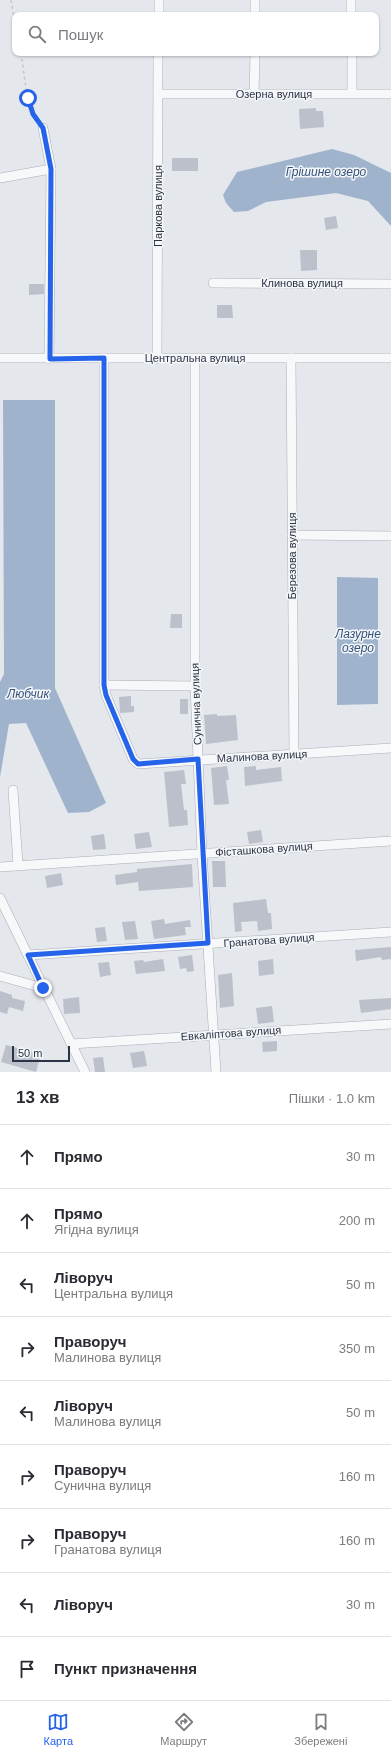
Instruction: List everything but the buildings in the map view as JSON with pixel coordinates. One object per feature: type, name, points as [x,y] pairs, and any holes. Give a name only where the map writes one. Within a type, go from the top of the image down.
[{"type":"street","points":[[159,0],[159,12]]},
{"type":"street","points":[[254,0],[254,12]]},
{"type":"street","points":[[352,0],[352,12]]},
{"type":"street","name":"Паркова вулиця","points":[[157,359],[158,56]]},
{"type":"street","points":[[254,56],[254,94]]},
{"type":"street","points":[[352,56],[352,93]]},
{"type":"street","name":"Озерна вулиця","points":[[158,94],[391,94]]},
{"type":"street","points":[[43,128],[51,169],[50,359]]},
{"type":"street","points":[[0,178],[51,169]]},
{"type":"street","name":"Клинова вулиця","points":[[213,282],[391,284]]},
{"type":"street","name":"Центральна вулиця","points":[[0,358],[391,358]]},
{"type":"street","name":"Малинова вулиця","points":[[104,358],[104,685],[106,695],[133,759],[138,764],[198,759],[294,755],[391,748]]},
{"type":"street","name":"Березова вулиця","points":[[291,358],[294,755]]},
{"type":"street","name":"Сунична вулиця","points":[[195,359],[195,686],[202,854],[216,1072]]},
{"type":"street","points":[[292,535],[391,536]]},
{"type":"street","points":[[104,685],[195,686]]},
{"type":"street","points":[[13,790],[18,865]]},
{"type":"street","name":"Фісташкова вулиця","points":[[0,866],[391,841]]},
{"type":"street","points":[[0,898],[85,1072]]},
{"type":"street","name":"Гранатова вулиця","points":[[28,955],[391,932]]},
{"type":"street","points":[[0,976],[43,988]]},
{"type":"street","name":"Евкаліптова вулиця","points":[[71,1044],[391,1024]]},
{"type":"path","points":[[11,0],[13,12]]},
{"type":"path","points":[[21,56],[28,98],[33,114],[43,128]]},
{"type":"water","name":"Грішине озеро","points":[[332,149],[354,155],[391,173],[391,226],[368,201],[336,193],[266,202],[248,211],[234,212],[226,203],[223,195],[237,172]]},
{"type":"water","name":"Любчик","points":[[3,400],[55,400],[55,688],[106,803],[89,812],[68,813],[26,723],[9,724],[0,777],[0,682],[4,674]]},
{"type":"water","name":"Лазурне озеро","points":[[337,577],[378,578],[378,704],[337,705]]},
{"type":"route","points":[[28,98],[33,114],[43,128],[51,169],[50,359],[104,358],[104,685],[106,695],[133,759],[138,764],[198,759],[208,943],[28,955],[43,988]]}]
